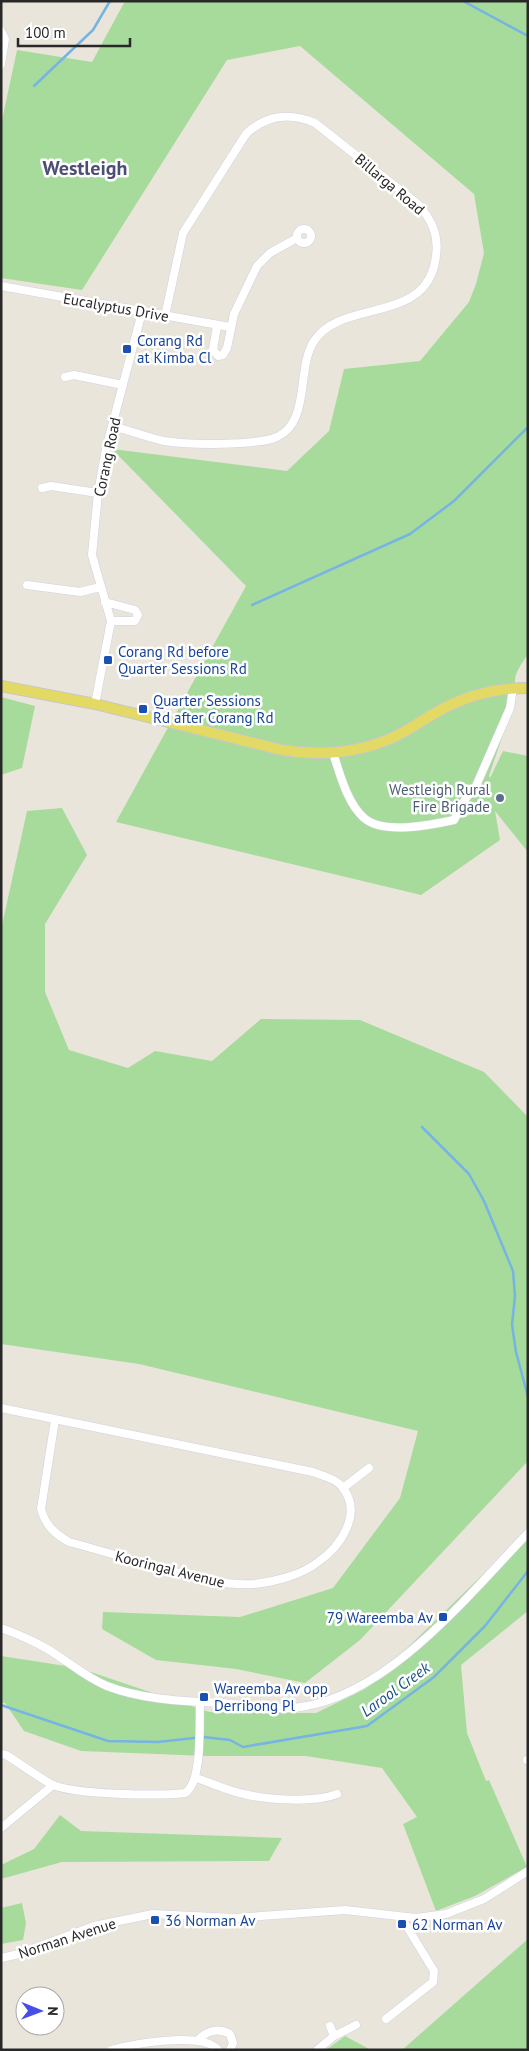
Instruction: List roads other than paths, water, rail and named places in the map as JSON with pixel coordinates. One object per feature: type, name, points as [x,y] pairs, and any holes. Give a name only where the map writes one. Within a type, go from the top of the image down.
[{"type":"main road","points":[[1,686],[95,704],[282,750],[310,753],[333,753],[380,742],[462,699],[487,692],[528,688]]},
{"type":"street","points":[[1,31],[5,39],[1,64]]},
{"type":"street","name":"Billarga Road","points":[[113,426],[165,441],[262,442],[279,436],[295,419],[308,354],[314,342],[328,326],[404,302],[419,292],[428,280],[436,263],[436,233],[431,220],[419,205],[315,123],[296,116],[271,118],[260,122],[246,134],[185,229],[178,248],[166,316]]},
{"type":"street","points":[[216,326],[213,350],[218,356],[226,353],[234,314],[257,266],[270,253],[297,238]]},
{"type":"street","name":"Eucalyptus Drive","points":[[1,286],[230,327]]},
{"type":"street","name":"Corang Road","points":[[95,704],[111,621],[92,555],[98,493],[142,312]]},
{"type":"street","points":[[65,377],[74,375],[123,385]]},
{"type":"street","points":[[42,488],[51,486],[98,493]]},
{"type":"street","points":[[27,585],[80,592],[100,587]]},
{"type":"street","points":[[105,602],[135,610],[138,615],[135,621],[129,623],[111,621]]},
{"type":"street","points":[[333,753],[342,782],[355,806],[365,819],[383,826],[415,826],[454,820],[476,786],[510,708],[513,688]]},
{"type":"street","points":[[461,788],[471,792]]},
{"type":"street","points":[[1,1408],[313,1472],[329,1478],[343,1488],[369,1468]]},
{"type":"street","name":"Kooringal Avenue","points":[[55,1420],[40,1509],[50,1529],[69,1542],[212,1582],[230,1584],[264,1582],[292,1575],[317,1564],[334,1550],[345,1534],[351,1515],[349,1502],[343,1488]]},
{"type":"street","points":[[1,1628],[41,1646],[90,1678],[109,1686],[144,1695],[200,1702],[300,1707],[323,1702],[366,1682],[395,1665],[528,1533]]},
{"type":"street","points":[[1,1754],[6,1755],[53,1785],[126,1794],[177,1794],[190,1790],[196,1778],[200,1702]]},
{"type":"street","points":[[196,1778],[242,1794],[262,1798],[325,1799],[337,1794]]},
{"type":"street","points":[[1,1828],[53,1785]]},
{"type":"street","name":"Norman Avenue","points":[[1,1958],[27,1951],[94,1926],[153,1914],[234,1918],[345,1910],[370,1911],[416,1918],[446,1914],[484,1899],[528,1871]]},
{"type":"street","points":[[386,2019],[433,1982],[434,1972],[400,1917]]},
{"type":"street","points":[[317,2050],[334,2036],[356,2025]]},
{"type":"street","points":[[330,2026],[334,2036]]},
{"type":"street","points":[[199,2039],[212,2031],[223,2030],[230,2034],[233,2043],[231,2050]]},
{"type":"street","points":[[111,2050],[175,2040],[199,2039],[218,2050]]},
{"type":"waterway","points":[[34,86],[93,30],[110,1]]},
{"type":"waterway","points":[[463,1],[528,36]]},
{"type":"waterway","points":[[252,605],[410,534],[454,501],[528,427]]},
{"type":"waterway","points":[[422,1127],[469,1174],[484,1201],[513,1271],[515,1296],[512,1325],[516,1352],[528,1397]]},
{"type":"waterway","name":"Larool Creek","points":[[1,1705],[108,1741],[158,1742],[203,1737],[230,1740],[243,1747],[367,1726],[434,1677],[485,1626],[528,1571]]},
{"type":"place","name":"Corang Rd at Kimba Cl","points":[[127,349]]},
{"type":"place","name":"Corang Rd before Quarter Sessions Rd","points":[[108,660]]},
{"type":"place","name":"Quarter Sessions Rd after Corang Rd","points":[[143,709]]},
{"type":"place","name":"Westleigh Rural Fire Brigade","points":[[500,798]]},
{"type":"place","name":"79 Wareemba Av","points":[[443,1617]]},
{"type":"place","name":"Wareemba Av opp Derribong Pl","points":[[204,1697]]},
{"type":"place","name":"36 Norman Av","points":[[155,1920]]},
{"type":"place","name":"62 Norman Av","points":[[402,1924]]},
{"type":"district","name":"Westleigh","points":[[85,168]]}]
